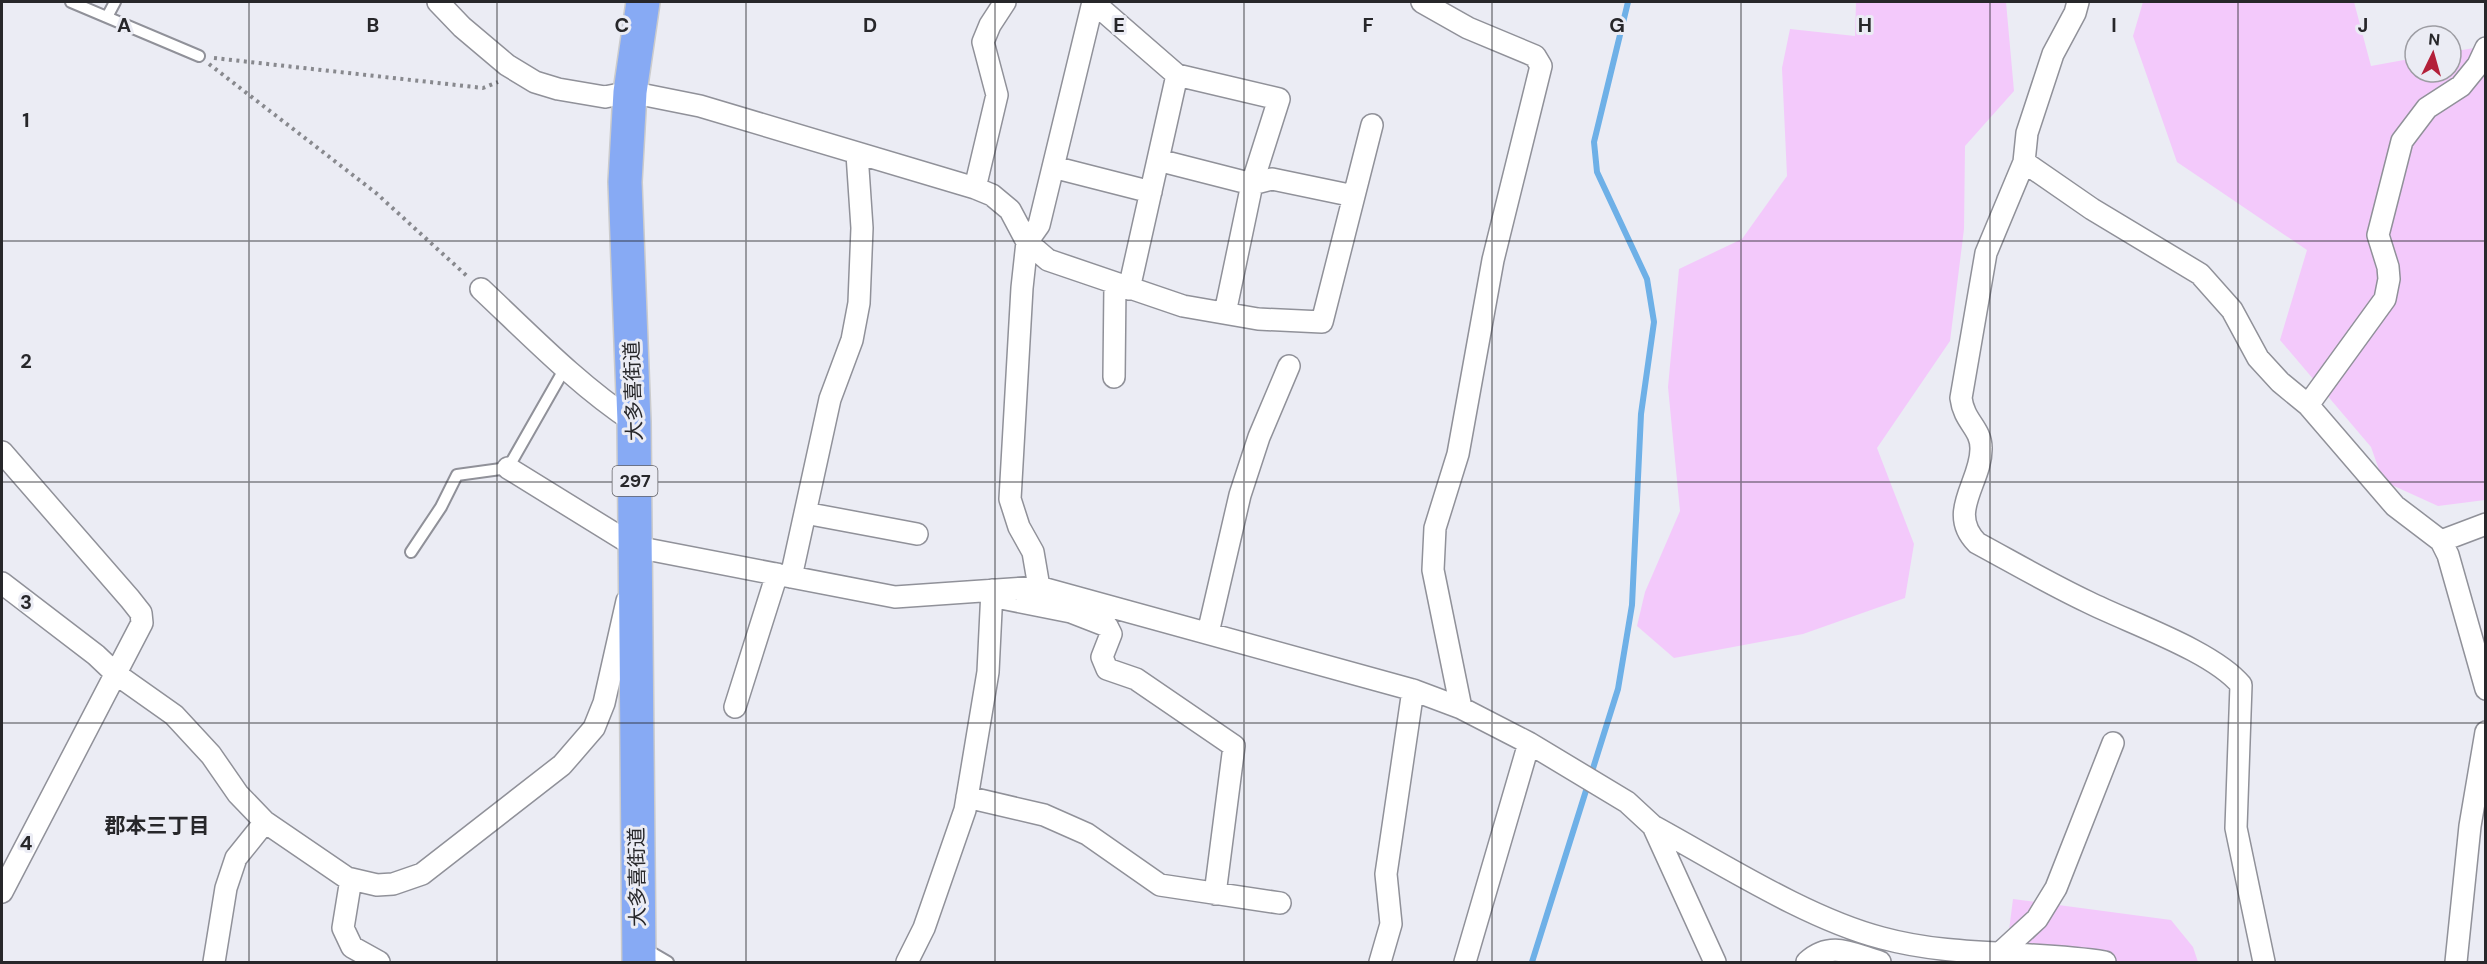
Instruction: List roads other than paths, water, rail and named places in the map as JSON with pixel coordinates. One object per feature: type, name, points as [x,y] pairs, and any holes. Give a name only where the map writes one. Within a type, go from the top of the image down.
[{"type":"highway","name":"大多喜街道","points":[[638,954],[634,422],[625,182],[630,92],[643,2]]},
{"type":"street","points":[[438,2],[462,27],[535,82],[558,89],[605,97],[630,92],[759,122],[857,154],[975,188],[992,195],[1010,210],[1027,242],[1048,260],[1183,306],[1258,319],[1322,322],[1372,125]]},
{"type":"street","points":[[975,188],[997,95],[983,42],[990,25],[1005,2]]},
{"type":"street","points":[[1039,587],[1033,552],[1019,527],[1010,499],[1011,455],[1027,242],[1039,225],[1093,2],[1177,75],[1279,99],[1252,184],[1225,313]]},
{"type":"street","points":[[1422,2],[1468,28],[1535,56],[1541,66],[1493,260],[1458,454],[1435,528],[1433,570],[1461,708]]},
{"type":"street","points":[[2078,2],[2075,13],[2053,54],[2027,133],[2024,162],[1986,253],[1961,398],[1963,412],[1980,435],[1982,450],[1964,520],[1968,533],[1977,543],[2086,601],[2210,659],[2232,674],[2241,685],[2236,828],[2264,963]]},
{"type":"street","points":[[2308,405],[2385,299],[2388,267],[2378,234],[2403,141],[2427,108],[2461,86],[2478,65],[2486,48]]},
{"type":"street","points":[[1114,378],[1122,286],[1151,192],[1177,75]]},
{"type":"street","points":[[735,707],[805,513],[830,399],[852,340],[859,303],[862,228],[857,154]]},
{"type":"street","points":[[1158,160],[1252,184],[1272,179],[1354,196]]},
{"type":"street","points":[[2024,162],[2092,209],[2199,274],[2232,310],[2258,358],[2280,382],[2308,405],[2395,506],[2441,541],[2448,555],[2486,689]]},
{"type":"street","points":[[1053,167],[1151,192]]},
{"type":"street","points":[[481,289],[565,368],[608,405],[634,422]]},
{"type":"street","points":[[1208,633],[1240,495],[1259,437],[1289,366]]},
{"type":"street","points":[[2,452],[112,576],[141,613],[142,623],[4,879]]},
{"type":"street","points":[[508,468],[636,547],[895,597],[992,593],[1039,587],[1413,690],[1461,708],[1529,743],[1627,802],[1653,826],[1811,910],[1881,938],[1935,948],[2104,963]]},
{"type":"street","points":[[805,513],[917,534]]},
{"type":"street","points":[[2441,541],[2486,524]]},
{"type":"street","points":[[2,583],[116,674],[174,715],[211,755],[238,794],[265,822],[305,852],[351,879],[385,885],[422,874],[562,765],[594,728],[604,703],[627,600],[636,581]]},
{"type":"street","points":[[908,963],[924,928],[965,810],[988,672],[992,593]]},
{"type":"street","points":[[992,593],[1071,612],[1107,626],[1111,634],[1102,657],[1107,669],[1136,679],[1234,746],[1215,894]]},
{"type":"street","points":[[1380,963],[1391,924],[1386,874],[1413,690]]},
{"type":"street","points":[[2456,963],[2469,836],[2486,732]]},
{"type":"street","points":[[1465,963],[1529,743]]},
{"type":"street","points":[[2000,953],[2037,919],[2056,888],[2113,743]]},
{"type":"street","points":[[967,797],[1044,815],[1087,834],[1160,885],[1280,903]]},
{"type":"street","points":[[214,963],[226,888],[236,858],[265,822]]},
{"type":"street","points":[[1653,826],[1715,963]]},
{"type":"street","points":[[351,879],[343,928],[352,947],[380,963]]},
{"type":"street","points":[[1807,963],[1818,952],[1837,950],[1858,959],[1880,963]]},
{"type":"lane","points":[[71,2],[199,56]]},
{"type":"lane","points":[[107,17],[115,2]]},
{"type":"lane","points":[[411,552],[441,507],[457,475],[508,468],[565,368]]},
{"type":"lane","points":[[638,954],[668,963]]},
{"type":"waterway","points":[[1532,962],[1618,689],[1632,605],[1641,414],[1654,322],[1647,279],[1597,172],[1594,142],[1628,2]]},
{"type":"district","name":"郡本三丁目","points":[[157,826]]}]
